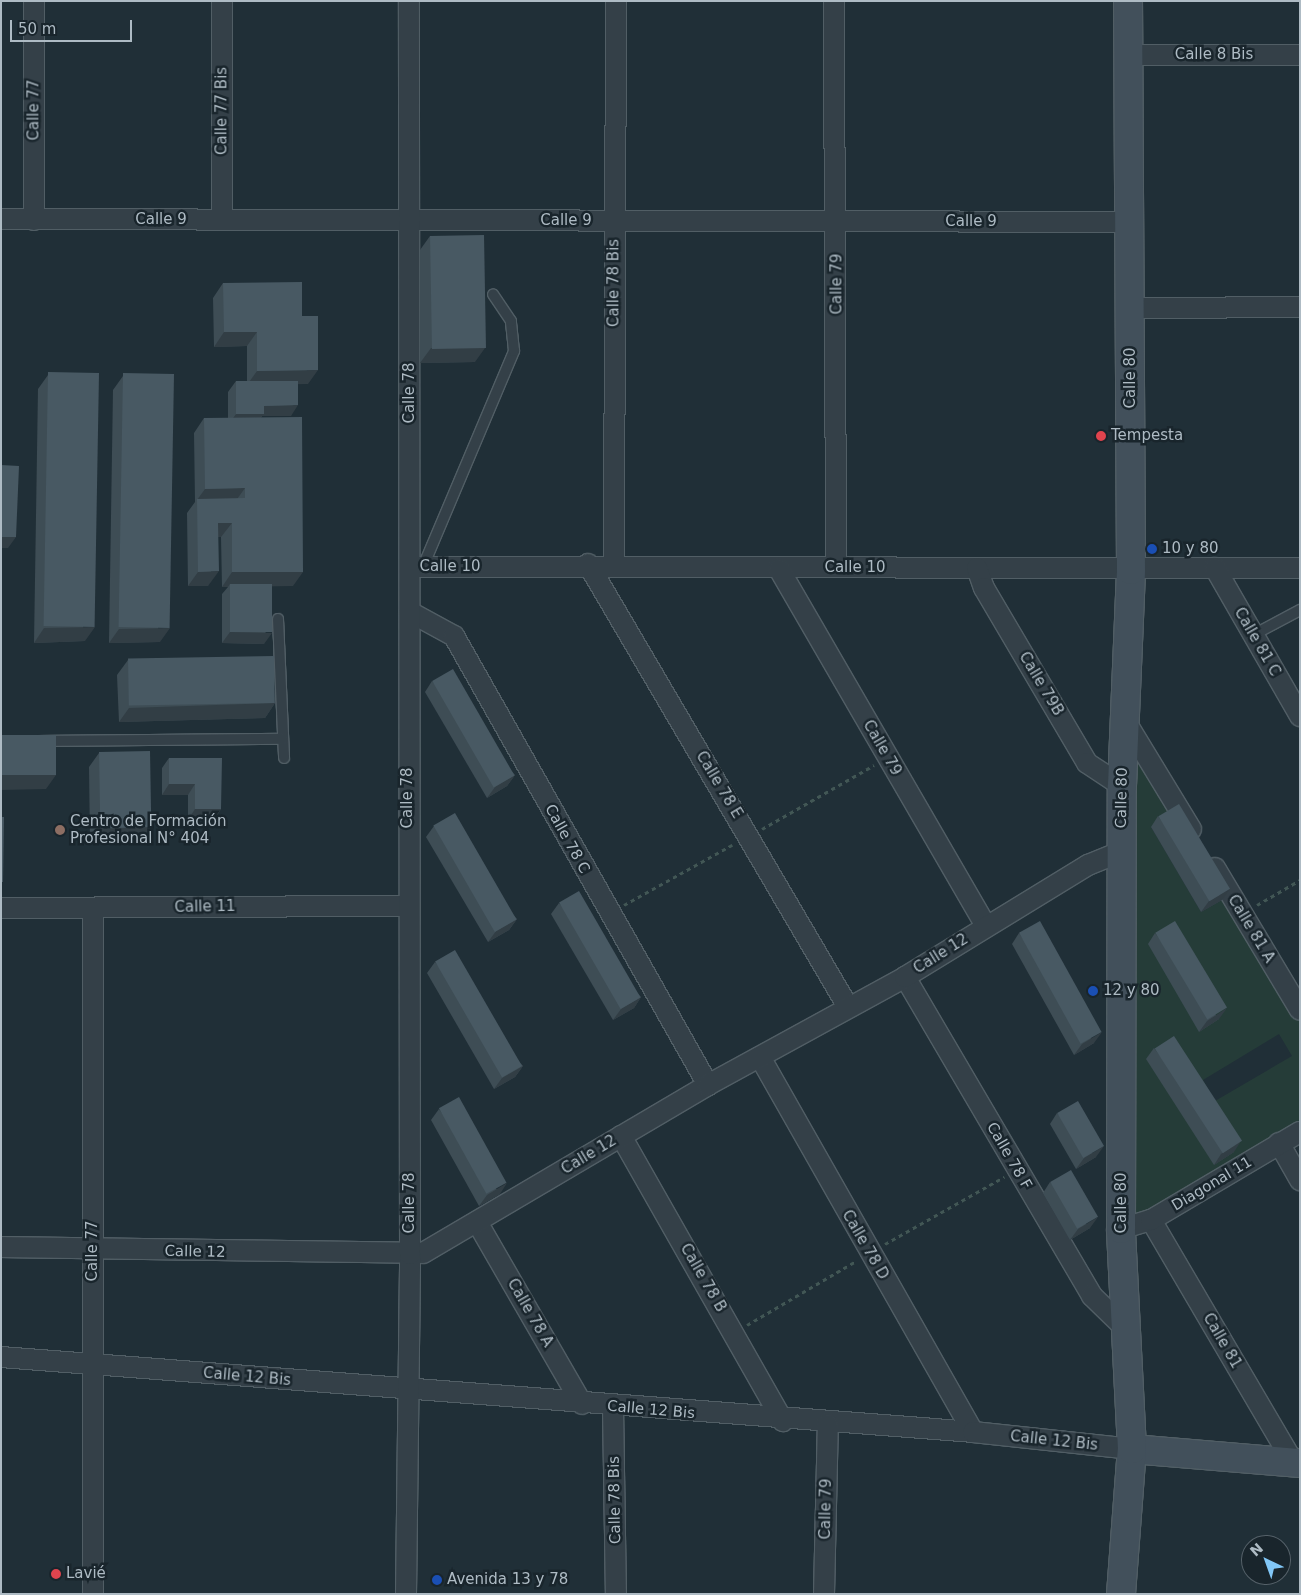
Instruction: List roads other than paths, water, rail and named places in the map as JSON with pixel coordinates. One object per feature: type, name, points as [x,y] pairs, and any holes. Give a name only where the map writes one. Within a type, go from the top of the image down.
[{"type":"street","name":"Calle 77","points":[[34,1],[34,220]]},
{"type":"street","name":"Calle 77 Bis","points":[[222,1],[222,220]]},
{"type":"street","name":"Calle 78","points":[[406,1594],[410,1254],[408,906],[410,612],[416,568],[410,221],[409,1]]},
{"type":"street","name":"Calle 78 Bis","points":[[614,564],[616,1]]},
{"type":"street","name":"Calle 79","points":[[834,1],[838,222],[836,567]]},
{"type":"street","name":"Calle 80","points":[[1121,1594],[1132,1449],[1124,1327],[1121,1229],[1122,786],[1131,570],[1131,222],[1128,1]]},
{"type":"street","name":"Calle 8 Bis","points":[[1128,55],[1300,55]]},
{"type":"street","name":"Calle 9","points":[[1,219],[1131,222]]},
{"type":"street","points":[[1131,308],[1300,307]]},
{"type":"street","name":"Calle 10","points":[[416,568],[588,564],[778,569],[836,567],[1131,570],[1300,568]]},
{"type":"street","name":"Calle 78 E","points":[[588,564],[848,1007]]},
{"type":"street","name":"Calle 79B","points":[[977,568],[984,588],[1087,763],[1122,786]]},
{"type":"street","name":"Calle 81 C","points":[[1215,568],[1300,716]]},
{"type":"street","name":"Calle 79","points":[[778,569],[986,926]]},
{"type":"street","name":"Calle 78 C","points":[[410,612],[454,636],[708,1085]]},
{"type":"street","name":"Calle 81 A","points":[[1124,718],[1300,1010]]},
{"type":"street","name":"Calle 12","points":[[1,1247],[93,1250],[423,1253],[708,1085],[904,977],[1088,865],[1122,851]]},
{"type":"street","name":"Calle 11","points":[[1,908],[408,906]]},
{"type":"street","name":"Calle 77","points":[[93,908],[93,1594]]},
{"type":"street","name":"Calle 78 F","points":[[904,977],[1092,1296],[1124,1327]]},
{"type":"street","name":"Calle 78 D","points":[[760,1057],[973,1432]]},
{"type":"street","name":"Diagonal 11","points":[[1121,1229],[1151,1220],[1300,1132]]},
{"type":"street","name":"Calle 78 B","points":[[622,1136],[783,1421]]},
{"type":"street","points":[[1279,1144],[1300,1180]]},
{"type":"street","name":"Calle 81","points":[[1151,1220],[1296,1462]]},
{"type":"street","name":"Calle 78 A","points":[[477,1222],[582,1404]]},
{"type":"street","name":"Calle 12 Bis","points":[[1,1357],[783,1421],[973,1432],[1132,1449],[1296,1462]]},
{"type":"street","name":"Calle 78 Bis","points":[[614,1407],[616,1594]]},
{"type":"street","name":"Calle 79","points":[[824,1594],[828,1424]]},
{"type":"lane","points":[[416,568],[514,351],[512,321],[493,294]]},
{"type":"lane","points":[[1253,635],[1300,610]]},
{"type":"lane","points":[[278,619],[284,758]]},
{"type":"lane","points":[[30,741],[283,739]]},
{"type":"place","name":"Tempesta","points":[[1101,436]]},
{"type":"place","name":"10 y 80","points":[[1152,549]]},
{"type":"place","name":"Centro de Formación Profesional N° 404","points":[[60,830]]},
{"type":"place","name":"12 y 80","points":[[1093,991]]},
{"type":"place","name":"Lavié","points":[[56,1574]]},
{"type":"place","name":"Avenida 13 y 78","points":[[437,1580]]}]
